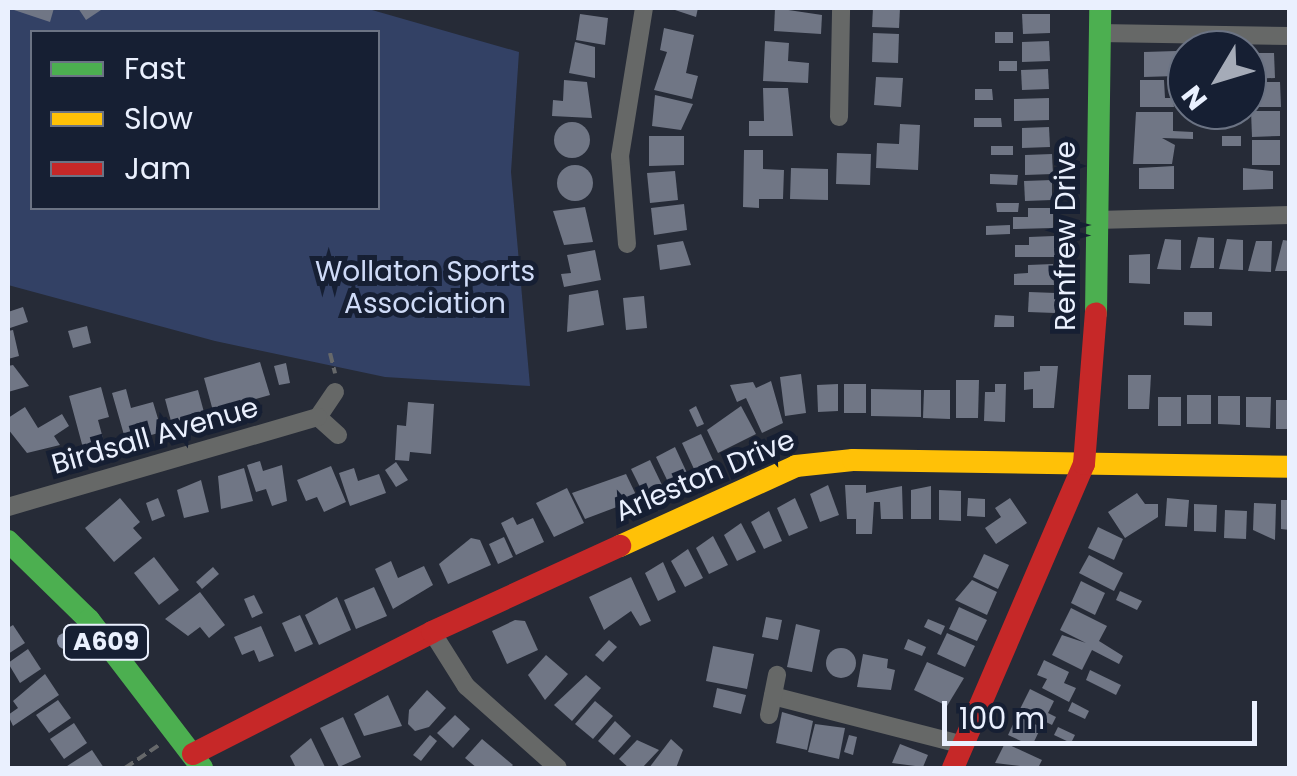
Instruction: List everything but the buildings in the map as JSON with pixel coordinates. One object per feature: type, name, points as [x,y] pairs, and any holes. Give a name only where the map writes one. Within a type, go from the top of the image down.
[{"type":"street","points":[[627,244],[620,156],[644,8]]},
{"type":"street","points":[[840,116],[841,8]]},
{"type":"street","name":"Renfrew Drive","points":[[954,768],[1084,464],[1095,375],[1100,8]]},
{"type":"street","points":[[1099,33],[1290,36]]},
{"type":"street","points":[[1096,220],[1290,215]]},
{"type":"street","points":[[335,392],[318,418],[338,435]]},
{"type":"street","name":"Birdsall Avenue","points":[[8,508],[318,418]]},
{"type":"street","name":"Arleston Drive","points":[[197,761],[432,632],[796,466],[853,460],[1290,467]]},
{"type":"street","name":"A609","points":[[8,540],[89,620],[197,761]]},
{"type":"street","points":[[432,632],[466,686],[558,768]]},
{"type":"street","points":[[769,715],[777,675]]},
{"type":"street","points":[[773,696],[964,745]]},
{"type":"path","points":[[124,768],[178,733]]},
{"type":"green space","name":"Wollaton Sports Association","points":[[8,8],[365,8],[519,52],[511,172],[530,386],[385,377],[215,341],[8,285]]},
{"type":"traffic: fast","points":[[1096,313],[1100,8]]},
{"type":"traffic: fast","points":[[8,541],[89,620],[202,768]]},
{"type":"traffic: slow","points":[[620,546],[796,466],[853,460],[1290,467]]},
{"type":"traffic: jam","points":[[953,768],[1084,464],[1096,313]]},
{"type":"traffic: jam","points":[[193,754],[432,632],[620,546]]}]
